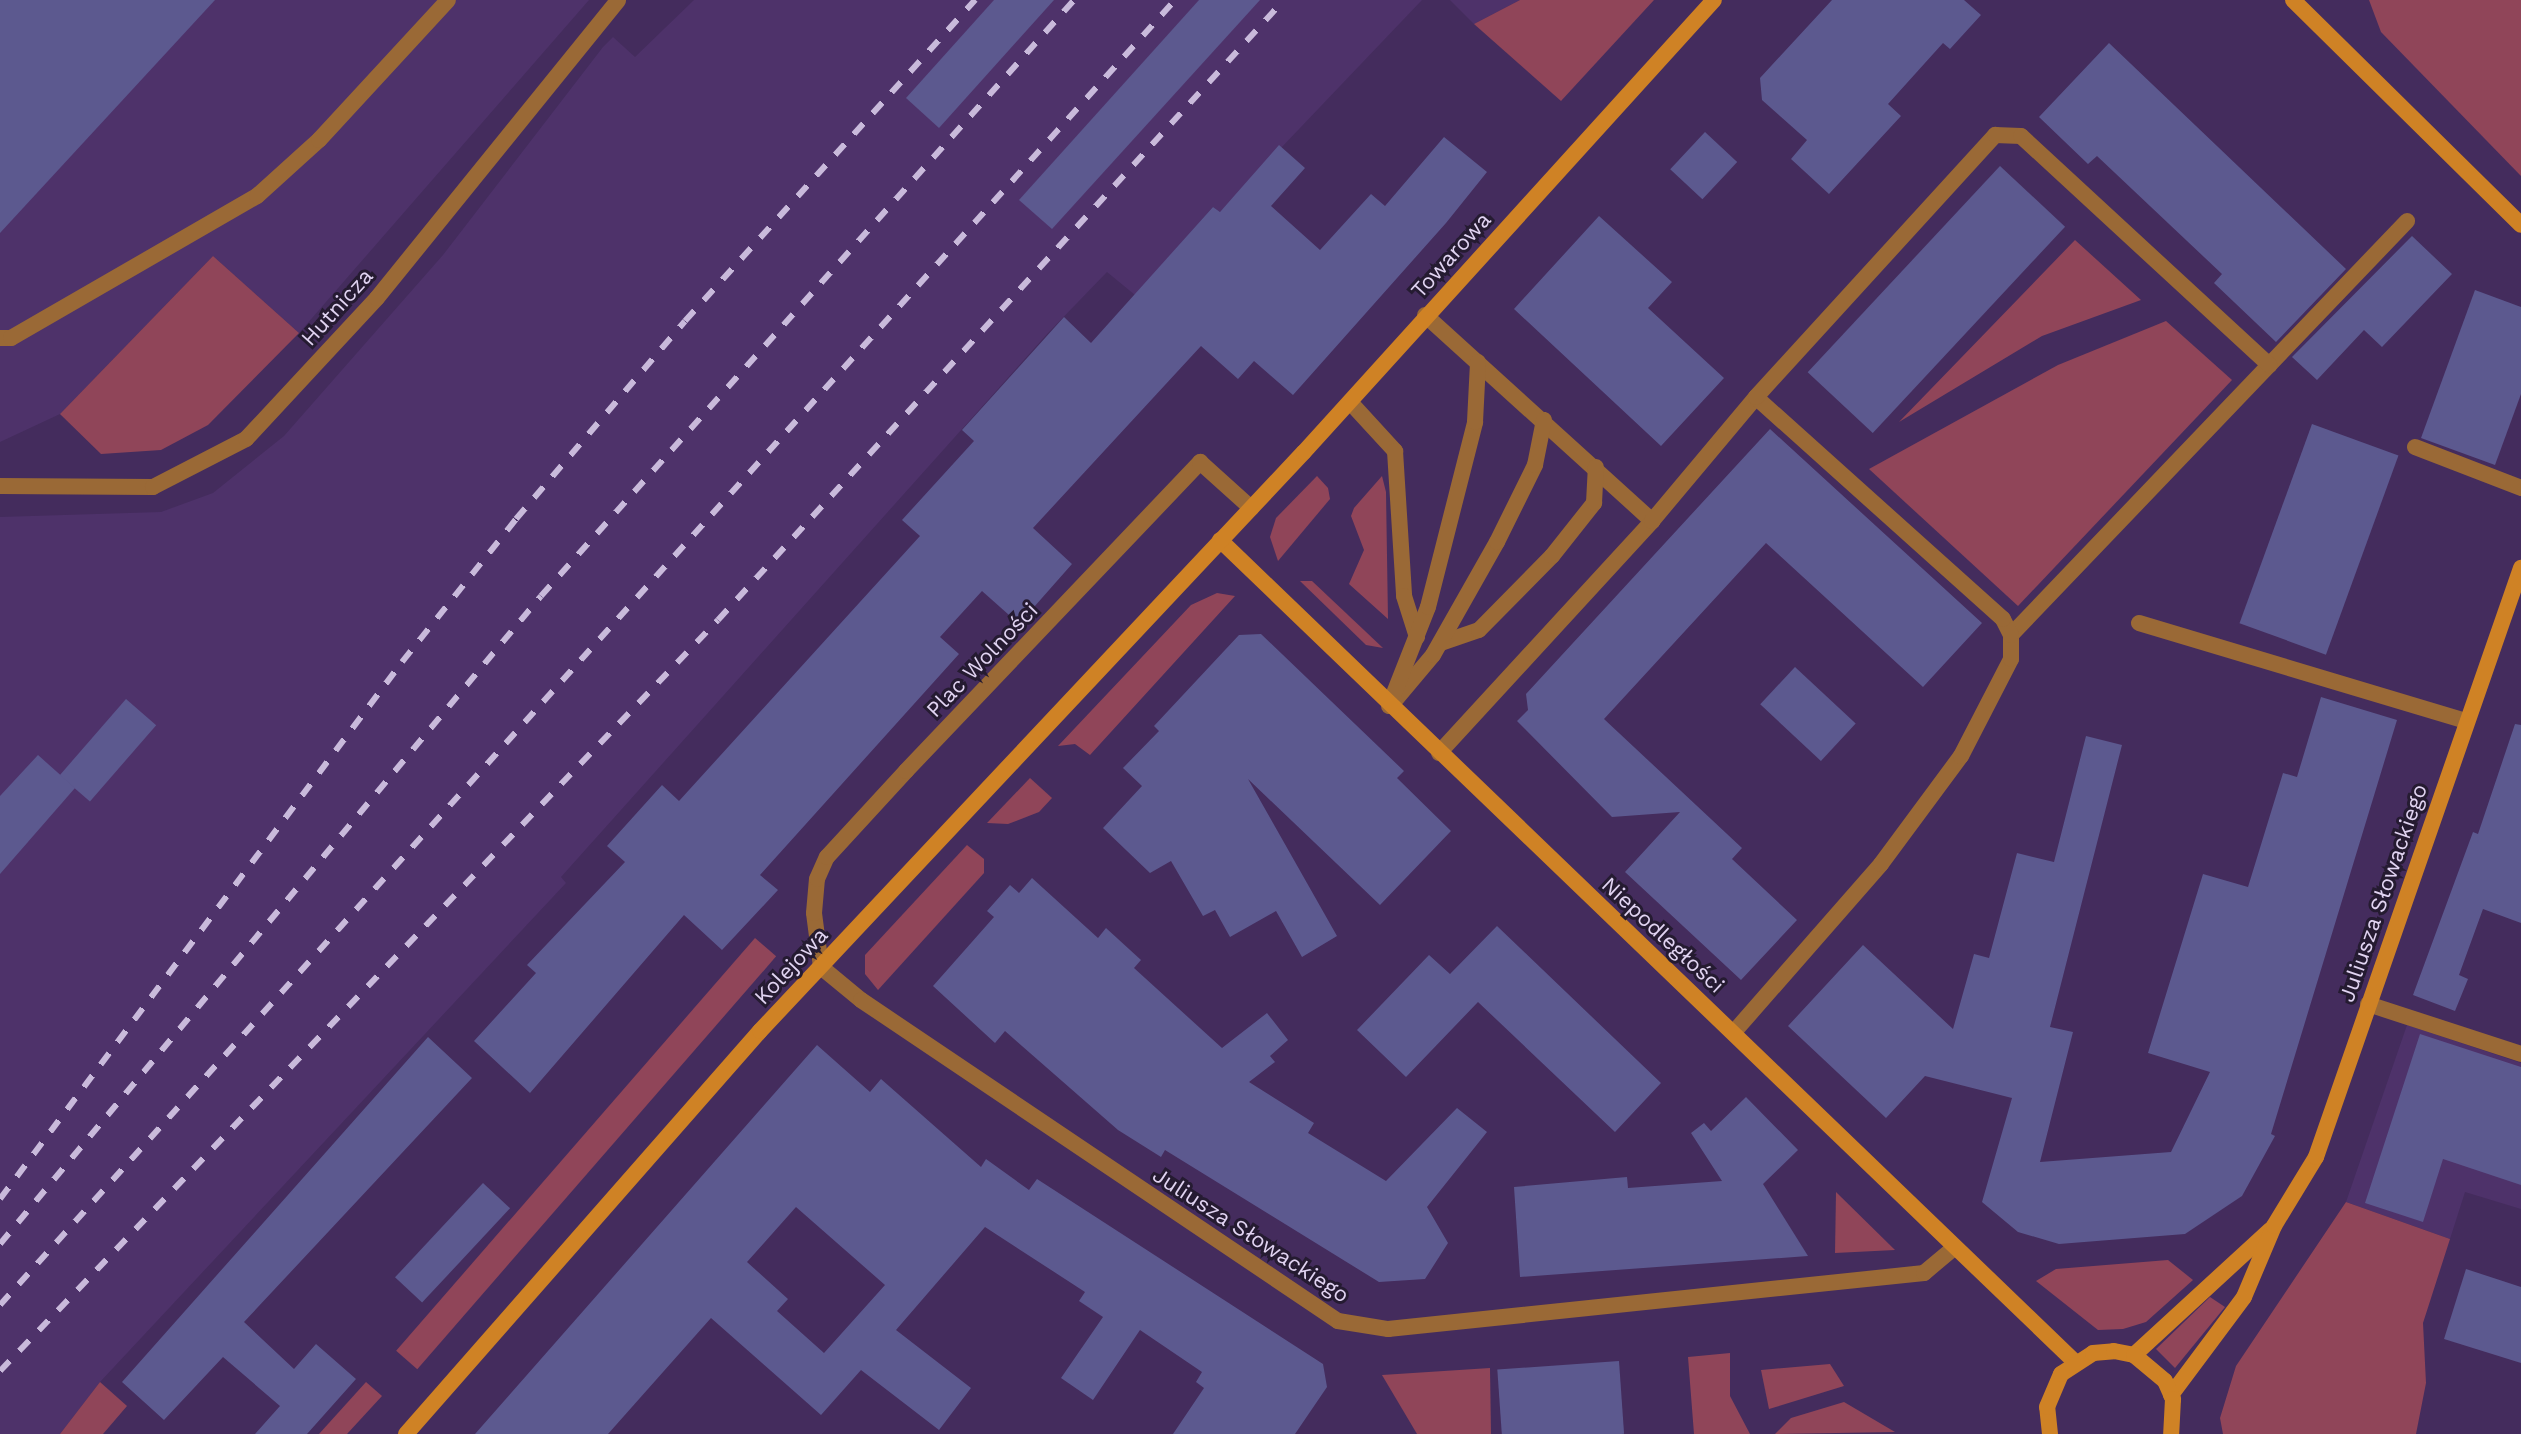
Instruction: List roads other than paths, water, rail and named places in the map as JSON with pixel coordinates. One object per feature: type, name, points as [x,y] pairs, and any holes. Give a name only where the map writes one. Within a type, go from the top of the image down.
[{"type":"street","points":[[0,338],[11,338],[257,196],[319,140],[448,0]]},
{"type":"street","name":"Hutnicza","points":[[0,486],[153,487],[246,439],[377,298],[618,0]]},
{"type":"street","name":"Towarowa","points":[[1220,540],[1350,402],[1425,315],[1714,0]]},
{"type":"street","points":[[2293,0],[2521,225]]},
{"type":"street","points":[[1439,753],[1652,521],[1756,397],[1995,135],[2021,136],[2269,365]]},
{"type":"street","points":[[2011,635],[2407,221]]},
{"type":"street","points":[[1425,315],[1652,521]]},
{"type":"street","points":[[1389,706],[1417,637],[1475,422],[1478,362]]},
{"type":"street","points":[[1734,1032],[1881,864],[1961,756],[2011,659],[2011,635],[2003,619],[1756,397]]},
{"type":"street","points":[[1350,402],[1395,451],[1404,596],[1417,637]]},
{"type":"street","points":[[1389,706],[1419,675],[1441,643],[1529,477],[1544,420]]},
{"type":"street","points":[[2415,447],[2521,488]]},
{"type":"street","name":"Plac Wolności","points":[[821,967],[814,913],[817,879],[827,857],[906,771],[1200,462],[1251,508]]},
{"type":"street","points":[[1441,643],[1479,630],[1552,556],[1594,503],[1596,467]]},
{"type":"street","name":"Niepodległości","points":[[1220,540],[1389,706],[1734,1032],[1953,1249],[2075,1362]]},
{"type":"street","name":"Kolejowa","points":[[406,1434],[821,967],[1220,540]]},
{"type":"street","name":"Juliusza Słowackiego","points":[[2171,1395],[2244,1297],[2274,1226],[2316,1157],[2465,721],[2521,568]]},
{"type":"street","points":[[2139,623],[2465,721]]},
{"type":"street","name":"Juliusza Słowackiego","points":[[821,967],[861,1000],[1338,1321],[1388,1329],[1924,1273],[1953,1249]]},
{"type":"street","points":[[2368,1004],[2521,1054]]},
{"type":"street","name":"Juliusza Słowackiego","points":[[2134,1355],[2274,1226]]},
{"type":"street","points":[[2050,1434],[2051,1390],[2075,1362],[2093,1353],[2134,1355],[2165,1381],[2171,1395],[2171,1434]]},
{"type":"railway","points":[[0,1199],[402,662],[516,519],[685,321],[975,0]]},
{"type":"railway","points":[[0,1244],[541,596],[1074,0]]},
{"type":"railway","points":[[0,1305],[1175,0]]},
{"type":"railway","points":[[0,1371],[718,620],[1284,0]]}]
